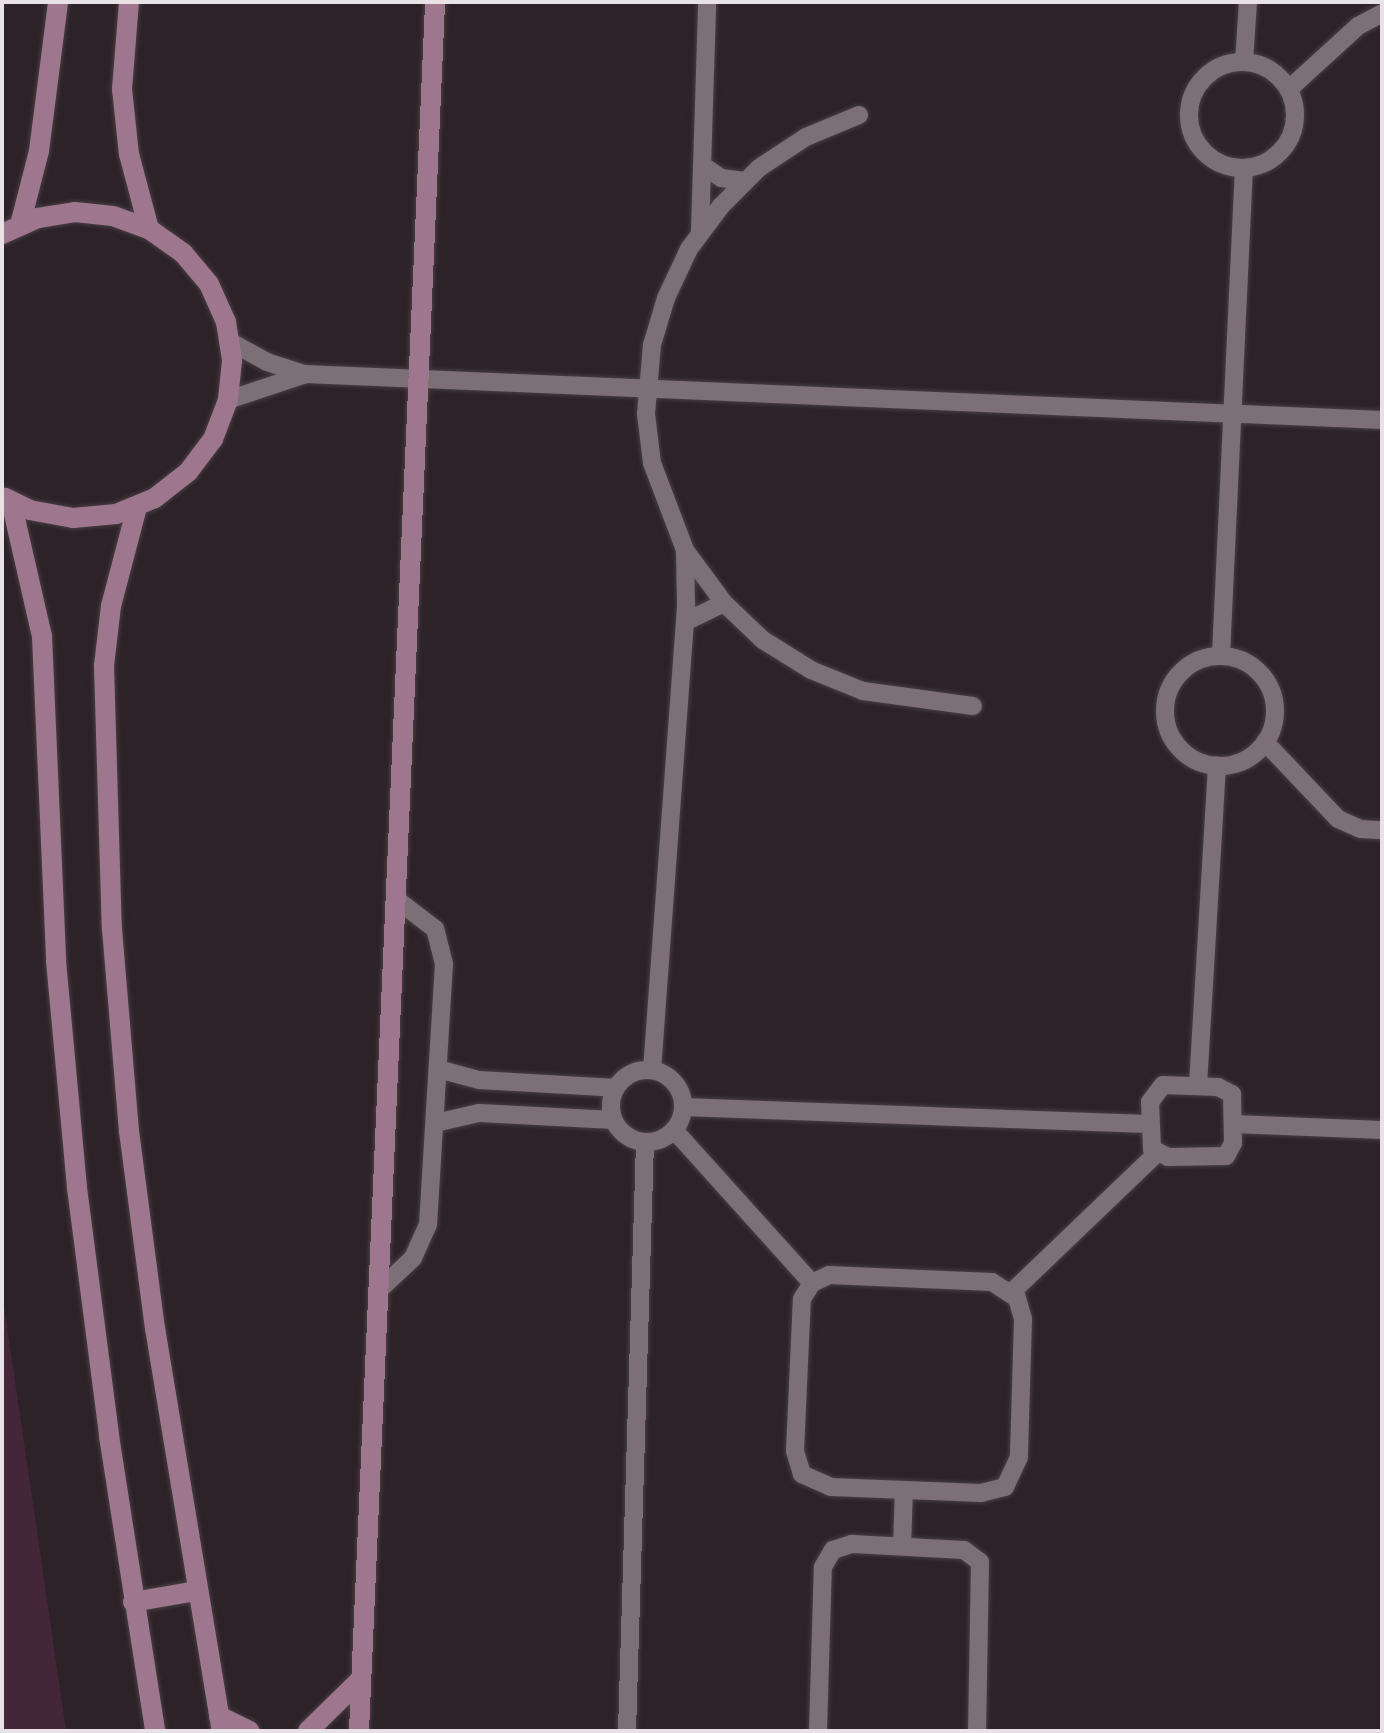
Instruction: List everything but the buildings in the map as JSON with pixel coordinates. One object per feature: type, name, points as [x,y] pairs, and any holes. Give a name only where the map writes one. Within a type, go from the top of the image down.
[{"type":"main road","points":[[11,229],[39,151],[58,2]]},
{"type":"main road","points":[[129,2],[122,89],[129,154],[149,229]]},
{"type":"main road","points":[[359,1731],[435,2]]},
{"type":"main road","points":[[6,499],[73,518],[137,507],[188,472],[213,439],[228,400],[231,342],[219,303],[203,276],[183,253],[149,229],[94,213],[56,214],[11,229]]},
{"type":"main road","points":[[6,499],[32,575],[42,636],[66,1075],[90,1296],[133,1602],[155,1731]]},
{"type":"main road","points":[[137,507],[111,606],[104,666],[112,929],[129,1131],[196,1591],[220,1724],[250,1731]]},
{"type":"main road","points":[[133,1602],[196,1591]]},
{"type":"main road","points":[[308,1731],[360,1680]]},
{"type":"street","points":[[699,233],[707,2]]},
{"type":"street","points":[[1244,62],[1248,2]]},
{"type":"street","points":[[1289,89],[1358,26],[1382,13]]},
{"type":"street","points":[[1244,62],[1265,67],[1289,89],[1295,121],[1289,142],[1265,164],[1244,169],[1221,165],[1203,152],[1191,132],[1189,114],[1203,79],[1222,66],[1244,62]]},
{"type":"street","points":[[859,115],[806,137],[745,181],[699,233],[666,298],[646,390],[652,463],[685,550],[724,603],[763,640],[836,682],[890,698],[973,706]]},
{"type":"street","points":[[702,165],[721,178],[745,181]]},
{"type":"street","points":[[1221,655],[1244,169]]},
{"type":"street","points":[[231,342],[305,374],[1382,420]]},
{"type":"street","points":[[228,400],[305,374]]},
{"type":"street","points":[[652,1070],[685,622],[685,550]]},
{"type":"street","points":[[685,622],[724,603]]},
{"type":"street","points":[[1221,655],[1251,665],[1271,690],[1275,712],[1265,742],[1249,757],[1217,766],[1180,749],[1168,731],[1164,710],[1169,689],[1181,671],[1200,659],[1221,655]]},
{"type":"street","points":[[1265,742],[1338,819],[1360,829],[1382,830]]},
{"type":"street","points":[[1198,1085],[1217,766]]},
{"type":"street","points":[[378,1291],[413,1258],[426,1234],[438,1069],[443,946],[429,922],[396,899]]},
{"type":"street","points":[[438,1069],[490,1080],[616,1088]]},
{"type":"street","points":[[435,1123],[488,1114],[614,1120],[630,1137],[645,1142],[674,1130],[683,1107],[674,1083],[652,1070],[628,1076],[616,1088],[614,1120]]},
{"type":"street","points":[[488,1114],[496,1097],[490,1080]]},
{"type":"street","points":[[1198,1085],[1232,1094],[1234,1124],[1231,1148],[1221,1158],[1157,1153],[1149,1144],[1151,1097],[1158,1087],[1198,1085]]},
{"type":"street","points":[[683,1107],[1148,1124]]},
{"type":"street","points":[[1234,1124],[1382,1130]]},
{"type":"street","points":[[674,1130],[812,1283]]},
{"type":"street","points":[[627,1731],[645,1142]]},
{"type":"street","points":[[1012,1292],[1157,1153]]},
{"type":"street","points":[[829,1275],[985,1281],[1012,1292],[1023,1319],[1016,1474],[1005,1487],[990,1493],[823,1487],[798,1467],[801,1305],[812,1283],[829,1275]]},
{"type":"street","points":[[902,1546],[904,1490]]},
{"type":"street","points":[[818,1731],[825,1561],[845,1544],[964,1550],[980,1562],[977,1731]]},
{"type":"shaded area","points":[[2,1292],[50,1620],[66,1731],[2,1731]]}]
